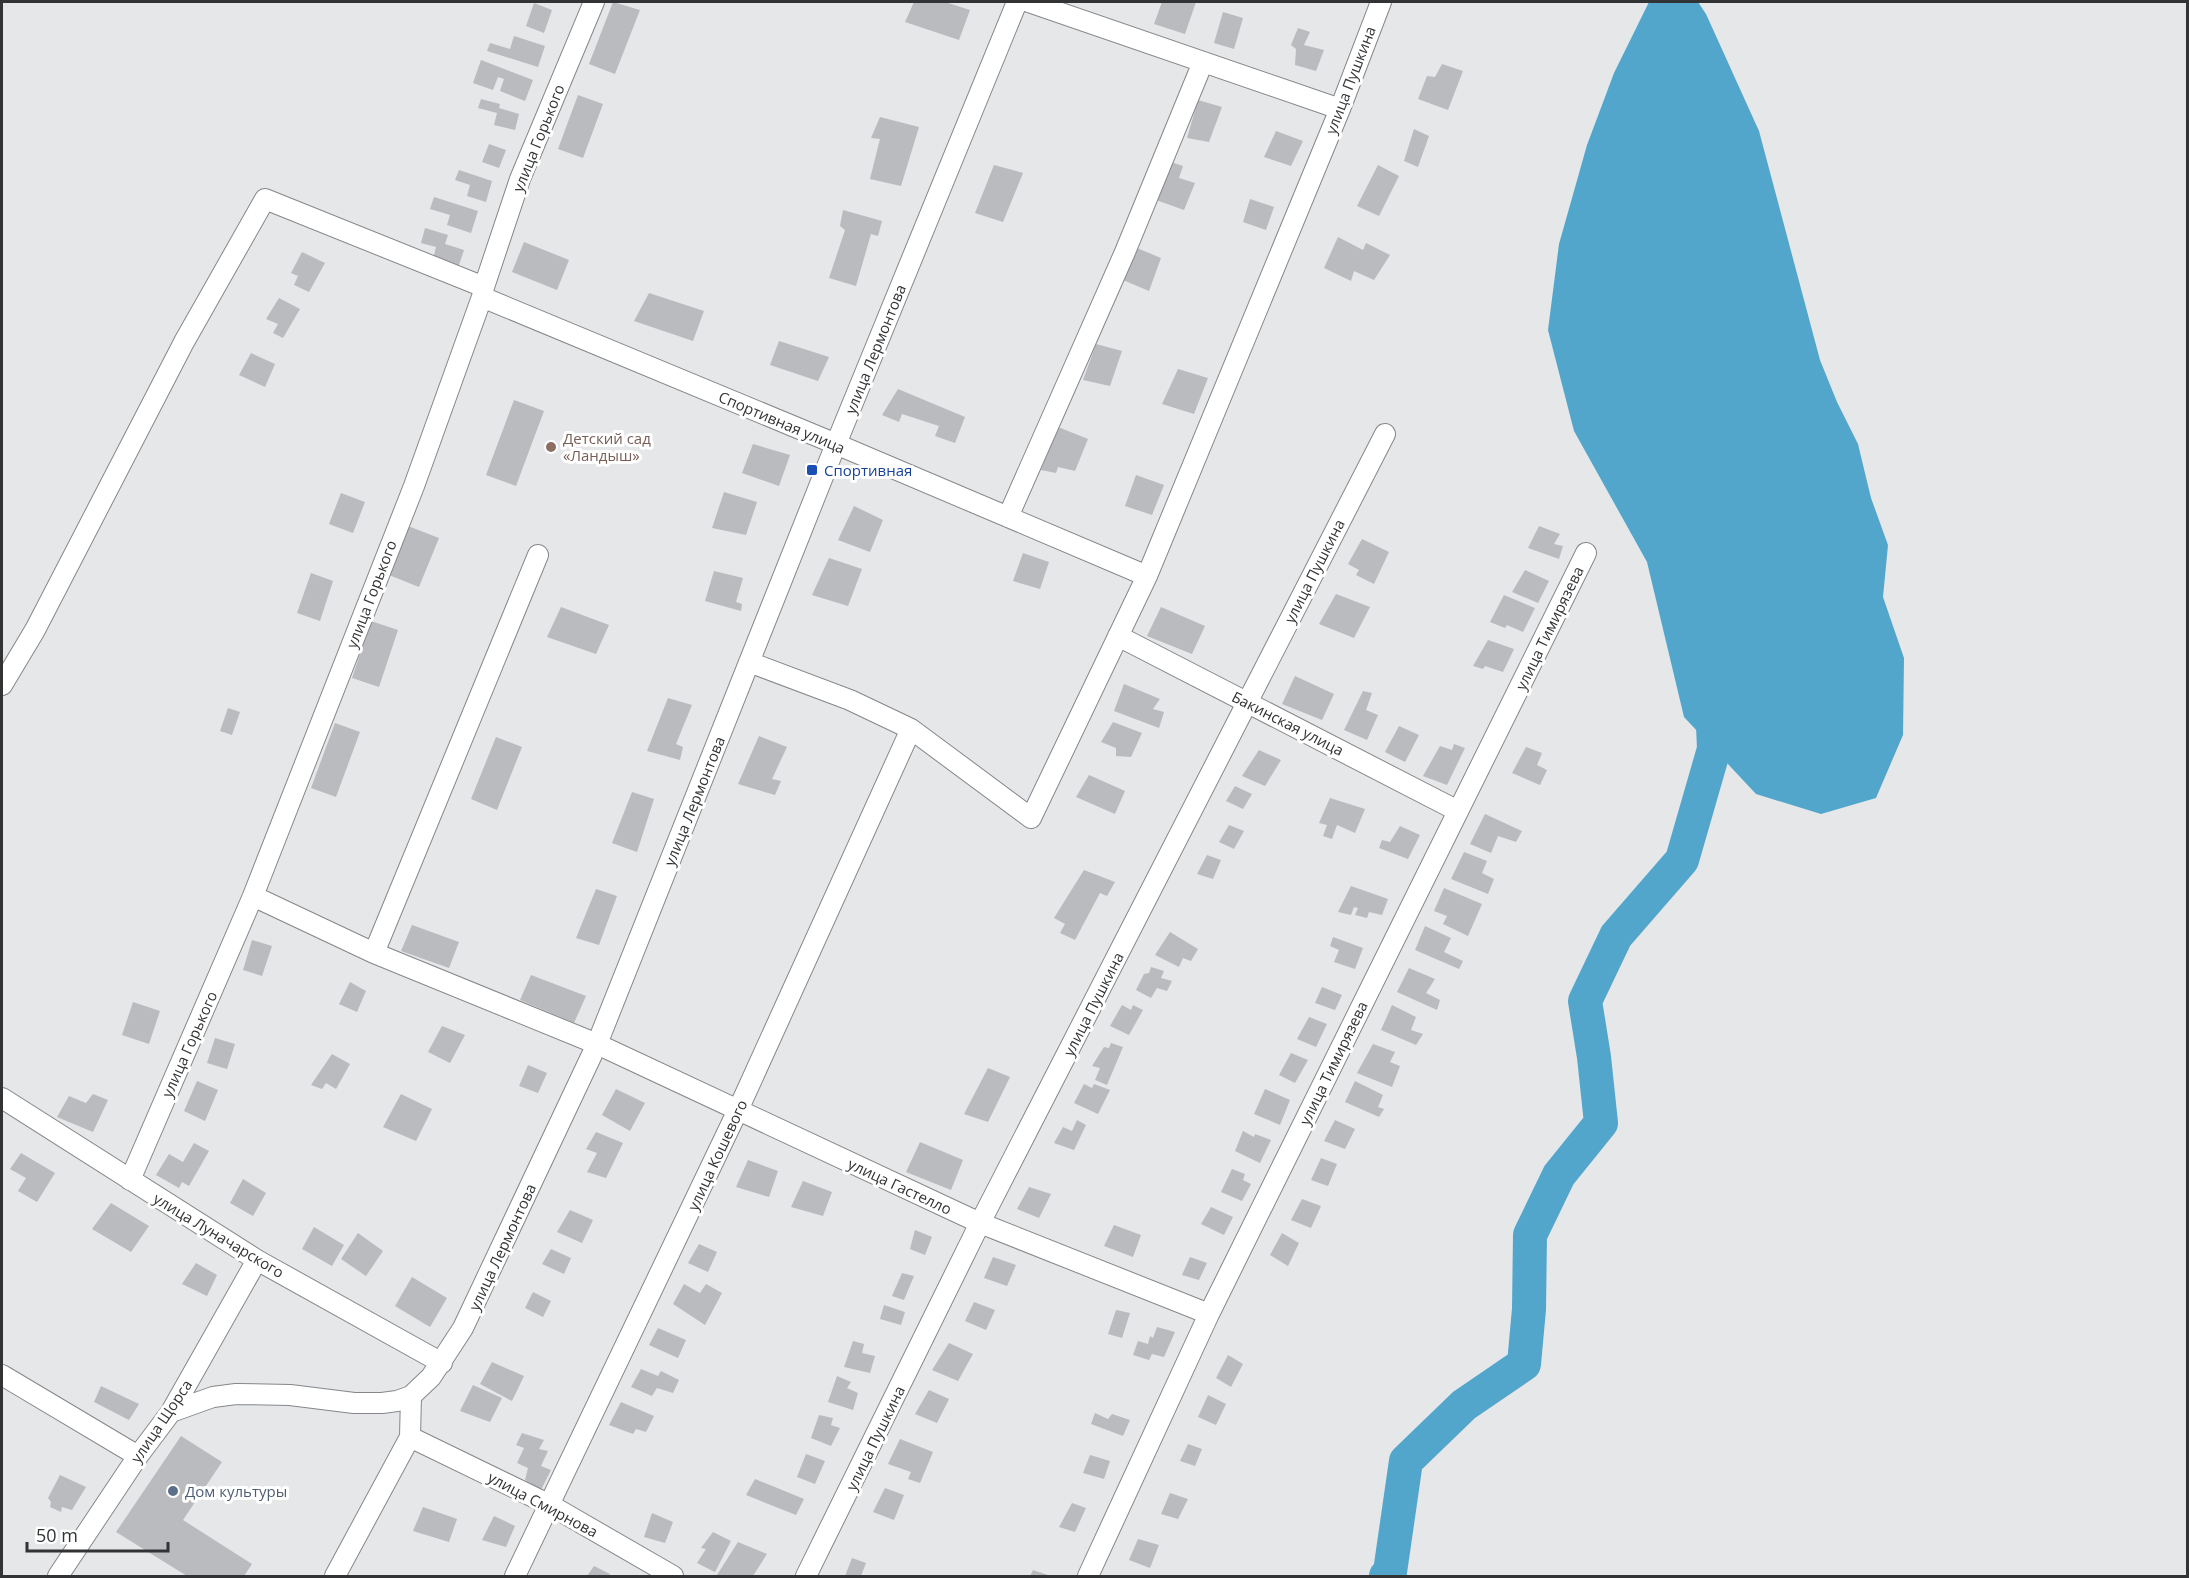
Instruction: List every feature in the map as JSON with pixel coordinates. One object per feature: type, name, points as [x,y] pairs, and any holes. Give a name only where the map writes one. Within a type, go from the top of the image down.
[{"type":"street","name":"улица Горького","points":[[130,1180],[253,896],[414,486],[483,292],[520,179],[594,2]]},
{"type":"street","name":"улица Лермонтова","points":[[411,1396],[442,1363],[463,1328],[597,1044],[836,444],[1017,2]]},
{"type":"street","points":[[1029,2],[1340,109]]},
{"type":"street","name":"улица Пушкина","points":[[911,729],[1031,818],[1147,576],[1340,109],[1381,2]]},
{"type":"street","points":[[1008,517],[1125,252],[1203,62]]},
{"type":"street","name":"Спортивная улица","points":[[2,685],[34,630],[184,342],[265,199],[1147,576]]},
{"type":"street","name":"улица Пушкина","points":[[806,1576],[980,1223],[1385,434]]},
{"type":"street","name":"улица Тимирязева","points":[[1088,1576],[1209,1314],[1587,553]]},
{"type":"street","points":[[374,953],[538,555]]},
{"type":"street","name":"Бакинская улица","points":[[1118,636],[1458,811]]},
{"type":"street","points":[[749,662],[850,700],[911,729]]},
{"type":"street","name":"улица Кошевого","points":[[515,1576],[738,1110],[911,729]]},
{"type":"street","name":"улица Гастелло","points":[[253,896],[374,953],[597,1044],[980,1223],[1209,1314]]},
{"type":"street","name":"улица Луначарского","points":[[2,1098],[257,1260],[442,1363]]},
{"type":"street","name":"улица Щорса","points":[[58,1576],[138,1456],[171,1412],[257,1260]]},
{"type":"street","points":[[2,1375],[138,1456]]},
{"type":"street","points":[[171,1412],[213,1397],[236,1394],[290,1395],[382,1404],[411,1396],[410,1437],[335,1576]]},
{"type":"street","name":"улица Смирнова","points":[[410,1437],[550,1505],[673,1576]]},
{"type":"water","points":[[1649,2],[1698,2],[1706,14],[1759,131],[1820,360],[1837,402],[1858,444],[1871,498],[1888,545],[1883,597],[1904,658],[1903,735],[1876,798],[1821,814],[1756,794],[1684,717],[1647,562],[1574,431],[1548,330],[1559,244],[1587,145],[1614,73]]},
{"type":"building","points":[[613,2],[640,10],[615,74],[589,64]]},
{"type":"building","points":[[914,2],[945,2],[970,10],[959,40],[905,22]]},
{"type":"building","points":[[1162,2],[1196,2],[1185,34],[1154,24]]},
{"type":"building","points":[[534,3],[552,10],[544,33],[526,26]]},
{"type":"building","points":[[1223,12],[1243,18],[1234,49],[1214,43]]},
{"type":"building","points":[[1298,28],[1310,32],[1304,45],[1324,50],[1316,71],[1295,65],[1296,49],[1291,45]]},
{"type":"building","points":[[514,36],[545,46],[538,67],[487,51],[490,43],[510,49]]},
{"type":"building","points":[[481,60],[533,80],[525,101],[500,91],[504,79],[498,77],[493,90],[473,83]]},
{"type":"building","points":[[1442,64],[1463,71],[1448,110],[1418,99],[1427,76],[1435,77]]},
{"type":"building","points":[[578,95],[603,104],[583,158],[558,149]]},
{"type":"building","points":[[481,99],[500,104],[499,108],[519,114],[515,130],[494,125],[497,113],[478,108]]},
{"type":"building","points":[[1198,100],[1222,107],[1209,142],[1187,138]]},
{"type":"building","points":[[880,117],[919,127],[901,186],[870,179],[880,139],[871,138]]},
{"type":"building","points":[[1414,129],[1429,136],[1418,167],[1404,161]]},
{"type":"building","points":[[1276,131],[1303,141],[1291,166],[1264,157]]},
{"type":"building","points":[[489,144],[506,150],[499,168],[482,162]]},
{"type":"building","points":[[1171,162],[1183,166],[1179,178],[1195,183],[1184,210],[1156,200]]},
{"type":"building","points":[[994,165],[1023,173],[1003,222],[975,213]]},
{"type":"building","points":[[1378,165],[1399,176],[1379,216],[1357,206]]},
{"type":"building","points":[[459,170],[492,181],[486,202],[467,196],[470,185],[455,180]]},
{"type":"building","points":[[434,197],[478,211],[471,233],[447,225],[450,215],[430,209]]},
{"type":"building","points":[[1250,199],[1274,207],[1266,230],[1243,222]]},
{"type":"building","points":[[843,210],[882,221],[878,236],[871,234],[856,286],[829,278],[845,230],[840,226]]},
{"type":"building","points":[[425,228],[448,235],[445,244],[464,250],[457,271],[432,263],[436,247],[421,243]]},
{"type":"building","points":[[1338,237],[1363,250],[1366,243],[1390,255],[1374,280],[1354,271],[1351,281],[1324,268]]},
{"type":"building","points":[[524,242],[569,260],[557,290],[512,272]]},
{"type":"building","points":[[1137,248],[1161,258],[1149,291],[1123,280]]},
{"type":"building","points":[[302,252],[325,263],[309,292],[294,285],[298,276],[291,273]]},
{"type":"building","points":[[649,293],[704,311],[693,341],[634,321]]},
{"type":"building","points":[[279,298],[300,309],[283,338],[273,333],[278,324],[266,319]]},
{"type":"building","points":[[779,341],[829,357],[818,381],[770,365]]},
{"type":"building","points":[[1096,344],[1122,351],[1110,386],[1083,380]]},
{"type":"building","points":[[251,353],[275,364],[265,387],[239,375]]},
{"type":"building","points":[[1178,369],[1208,378],[1194,414],[1162,404]]},
{"type":"building","points":[[898,389],[965,417],[955,443],[935,436],[939,426],[902,414],[899,422],[882,415]]},
{"type":"building","points":[[514,400],[544,411],[516,486],[486,475]]},
{"type":"building","points":[[1058,427],[1088,439],[1075,471],[1058,467],[1056,473],[1041,470]]},
{"type":"building","points":[[753,444],[790,455],[779,486],[742,473]]},
{"type":"building","points":[[1136,475],[1164,485],[1152,515],[1125,506]]},
{"type":"building","points":[[724,492],[757,502],[746,535],[712,528]]},
{"type":"building","points":[[341,493],[365,502],[353,533],[329,524]]},
{"type":"building","points":[[854,506],[883,520],[870,552],[838,540]]},
{"type":"building","points":[[408,526],[439,538],[419,587],[389,575]]},
{"type":"building","points":[[1539,526],[1560,534],[1554,544],[1563,546],[1559,559],[1528,548]]},
{"type":"building","points":[[1362,539],[1389,552],[1374,584],[1356,575],[1359,570],[1348,564]]},
{"type":"building","points":[[1023,553],[1049,562],[1040,589],[1013,581]]},
{"type":"building","points":[[829,558],[862,569],[848,606],[812,595]]},
{"type":"building","points":[[1525,570],[1549,581],[1538,603],[1512,592]]},
{"type":"building","points":[[714,571],[743,578],[736,602],[742,604],[741,611],[705,601]]},
{"type":"building","points":[[311,573],[333,581],[320,621],[297,613]]},
{"type":"building","points":[[1336,594],[1370,607],[1354,638],[1319,624]]},
{"type":"building","points":[[1504,595],[1535,608],[1523,632],[1507,625],[1505,628],[1490,622]]},
{"type":"building","points":[[561,607],[609,625],[596,654],[547,637]]},
{"type":"building","points":[[1161,607],[1205,626],[1192,654],[1147,636]]},
{"type":"building","points":[[371,621],[398,630],[379,687],[352,678]]},
{"type":"building","points":[[1488,640],[1514,649],[1503,672],[1485,666],[1483,669],[1473,666]]},
{"type":"building","points":[[1295,676],[1334,694],[1322,720],[1282,704]]},
{"type":"building","points":[[1124,684],[1160,699],[1153,709],[1164,712],[1159,728],[1114,711]]},
{"type":"building","points":[[1363,691],[1372,693],[1366,710],[1378,715],[1367,740],[1344,730]]},
{"type":"building","points":[[668,698],[692,705],[676,744],[683,747],[680,760],[647,751]]},
{"type":"building","points":[[228,708],[240,712],[232,735],[220,731]]},
{"type":"building","points":[[1113,722],[1142,733],[1131,757],[1116,756],[1116,748],[1101,742]]},
{"type":"building","points":[[335,723],[360,732],[336,797],[311,788]]},
{"type":"building","points":[[1399,726],[1419,735],[1405,762],[1385,752]]},
{"type":"building","points":[[759,736],[787,747],[772,779],[781,781],[775,795],[738,784]]},
{"type":"building","points":[[496,737],[522,747],[497,810],[471,799]]},
{"type":"building","points":[[1454,744],[1465,748],[1447,785],[1423,776],[1440,746],[1452,750]]},
{"type":"building","points":[[1526,747],[1542,753],[1537,765],[1547,770],[1540,785],[1512,773]]},
{"type":"building","points":[[1259,750],[1281,760],[1265,786],[1242,776]]},
{"type":"building","points":[[1089,775],[1125,791],[1115,814],[1076,797]]},
{"type":"building","points":[[1235,786],[1252,794],[1243,809],[1226,801]]},
{"type":"building","points":[[632,792],[654,799],[637,852],[612,843]]},
{"type":"building","points":[[1330,798],[1365,809],[1355,833],[1337,825],[1332,839],[1323,836],[1327,825],[1319,823]]},
{"type":"building","points":[[1485,814],[1522,831],[1516,842],[1498,836],[1491,853],[1470,844]]},
{"type":"building","points":[[1229,825],[1244,831],[1234,849],[1219,842]]},
{"type":"building","points":[[1400,826],[1420,835],[1408,859],[1379,848],[1382,840],[1390,842]]},
{"type":"building","points":[[1464,852],[1487,861],[1482,873],[1494,879],[1488,894],[1451,879]]},
{"type":"building","points":[[1207,855],[1221,860],[1213,879],[1197,874]]},
{"type":"building","points":[[1084,870],[1115,882],[1107,896],[1100,893],[1075,940],[1060,933],[1065,924],[1054,918]]},
{"type":"building","points":[[1351,886],[1388,899],[1382,915],[1369,912],[1367,918],[1355,915],[1358,908],[1354,907],[1351,915],[1338,912]]},
{"type":"building","points":[[1444,888],[1482,904],[1468,936],[1443,924],[1447,916],[1434,911]]},
{"type":"building","points":[[596,889],[617,896],[599,945],[576,938]]},
{"type":"building","points":[[412,925],[459,942],[449,968],[401,951]]},
{"type":"building","points":[[1425,926],[1451,938],[1444,952],[1463,961],[1459,969],[1415,950]]},
{"type":"building","points":[[1170,932],[1198,949],[1191,961],[1183,958],[1179,967],[1155,955]]},
{"type":"building","points":[[1333,937],[1363,948],[1355,969],[1334,962],[1339,950],[1330,946]]},
{"type":"building","points":[[252,940],[272,946],[262,976],[243,970]]},
{"type":"building","points":[[1151,967],[1164,971],[1161,978],[1172,981],[1167,991],[1157,988],[1151,998],[1136,990],[1144,974],[1149,973]]},
{"type":"building","points":[[1409,968],[1435,979],[1426,993],[1440,1000],[1437,1010],[1397,992]]},
{"type":"building","points":[[531,975],[586,996],[574,1023],[520,1000]]},
{"type":"building","points":[[350,982],[366,991],[357,1012],[339,1004]]},
{"type":"building","points":[[1322,987],[1342,995],[1335,1010],[1315,1003]]},
{"type":"building","points":[[133,1002],[160,1011],[149,1044],[122,1035]]},
{"type":"building","points":[[1122,1005],[1131,1010],[1133,1005],[1143,1010],[1129,1035],[1110,1026]]},
{"type":"building","points":[[1392,1005],[1416,1017],[1411,1030],[1423,1034],[1416,1045],[1381,1030]]},
{"type":"building","points":[[1309,1017],[1327,1024],[1316,1047],[1297,1039]]},
{"type":"building","points":[[442,1026],[465,1035],[450,1063],[428,1052]]},
{"type":"building","points":[[215,1038],[235,1044],[227,1069],[207,1063]]},
{"type":"building","points":[[1111,1043],[1123,1047],[1107,1085],[1095,1080],[1100,1068],[1092,1066],[1104,1047],[1109,1048]]},
{"type":"building","points":[[1373,1044],[1395,1052],[1390,1062],[1400,1066],[1392,1087],[1357,1073]]},
{"type":"building","points":[[1291,1053],[1308,1060],[1295,1083],[1279,1075]]},
{"type":"building","points":[[332,1054],[350,1064],[336,1089],[326,1083],[322,1089],[311,1085]]},
{"type":"building","points":[[528,1065],[547,1073],[538,1093],[519,1086]]},
{"type":"building","points":[[988,1068],[1010,1077],[988,1122],[964,1114]]},
{"type":"building","points":[[197,1081],[218,1090],[205,1121],[184,1111]]},
{"type":"building","points":[[1355,1081],[1383,1095],[1378,1107],[1384,1109],[1379,1117],[1345,1102]]},
{"type":"building","points":[[1084,1084],[1092,1088],[1094,1084],[1110,1090],[1098,1114],[1074,1103]]},
{"type":"building","points":[[616,1089],[645,1103],[630,1131],[602,1115]]},
{"type":"building","points":[[1265,1089],[1290,1100],[1280,1125],[1254,1114]]},
{"type":"building","points":[[93,1094],[108,1100],[93,1132],[57,1117],[69,1096],[86,1103]]},
{"type":"building","points":[[401,1094],[432,1109],[416,1141],[383,1127]]},
{"type":"building","points":[[1077,1120],[1086,1125],[1074,1150],[1054,1143],[1063,1127],[1072,1131]]},
{"type":"building","points":[[1335,1120],[1355,1129],[1345,1149],[1324,1141]]},
{"type":"building","points":[[1243,1131],[1254,1137],[1255,1134],[1271,1140],[1260,1163],[1235,1151]]},
{"type":"building","points":[[596,1132],[623,1143],[606,1178],[587,1172],[597,1153],[586,1149]]},
{"type":"building","points":[[920,1142],[963,1160],[951,1190],[906,1172]]},
{"type":"building","points":[[194,1143],[209,1151],[189,1186],[182,1182],[179,1188],[156,1175],[169,1154],[183,1162]]},
{"type":"building","points":[[21,1153],[55,1173],[37,1202],[18,1191],[26,1178],[10,1169]]},
{"type":"building","points":[[1321,1158],[1337,1164],[1328,1186],[1311,1180]]},
{"type":"building","points":[[748,1160],[778,1171],[769,1197],[736,1187]]},
{"type":"building","points":[[1232,1169],[1245,1174],[1243,1180],[1251,1184],[1242,1201],[1221,1192]]},
{"type":"building","points":[[243,1179],[266,1193],[253,1216],[230,1203]]},
{"type":"building","points":[[803,1181],[832,1192],[823,1216],[791,1207]]},
{"type":"building","points":[[1029,1187],[1051,1194],[1039,1218],[1017,1209]]},
{"type":"building","points":[[1302,1199],[1321,1206],[1311,1228],[1291,1220]]},
{"type":"building","points":[[111,1203],[149,1226],[131,1252],[92,1229]]},
{"type":"building","points":[[1211,1207],[1233,1217],[1224,1235],[1201,1224]]},
{"type":"building","points":[[570,1210],[593,1220],[582,1243],[557,1232]]},
{"type":"building","points":[[1114,1225],[1141,1235],[1133,1257],[1104,1246]]},
{"type":"building","points":[[314,1227],[344,1245],[332,1266],[302,1249]]},
{"type":"building","points":[[915,1230],[932,1237],[925,1255],[910,1249]]},
{"type":"building","points":[[358,1233],[383,1251],[366,1276],[341,1259]]},
{"type":"building","points":[[1282,1233],[1299,1243],[1288,1266],[1270,1255]]},
{"type":"building","points":[[699,1244],[717,1252],[708,1272],[688,1263]]},
{"type":"building","points":[[551,1249],[571,1258],[564,1274],[542,1264]]},
{"type":"building","points":[[993,1257],[1016,1265],[1007,1286],[984,1278]]},
{"type":"building","points":[[1190,1257],[1207,1263],[1199,1280],[1182,1275]]},
{"type":"building","points":[[196,1263],[217,1275],[207,1296],[182,1284]]},
{"type":"building","points":[[902,1273],[914,1276],[904,1300],[892,1296]]},
{"type":"building","points":[[412,1277],[447,1298],[430,1327],[395,1306]]},
{"type":"building","points":[[684,1284],[700,1293],[706,1284],[722,1293],[705,1325],[673,1304]]},
{"type":"building","points":[[533,1292],[551,1301],[543,1317],[525,1308]]},
{"type":"building","points":[[974,1302],[995,1310],[986,1330],[965,1321]]},
{"type":"building","points":[[884,1305],[905,1312],[901,1325],[880,1319]]},
{"type":"building","points":[[1116,1310],[1130,1313],[1122,1338],[1108,1334]]},
{"type":"building","points":[[1157,1327],[1175,1332],[1164,1357],[1152,1354],[1149,1360],[1133,1355],[1138,1341],[1148,1344],[1150,1336],[1153,1338]]},
{"type":"building","points":[[658,1328],[686,1340],[678,1358],[649,1345]]},
{"type":"building","points":[[853,1341],[864,1344],[862,1353],[875,1356],[870,1373],[844,1367]]},
{"type":"building","points":[[949,1343],[973,1354],[958,1381],[932,1370]]},
{"type":"building","points":[[1228,1355],[1243,1364],[1231,1387],[1216,1378]]},
{"type":"building","points":[[492,1362],[524,1376],[512,1401],[480,1384]]},
{"type":"building","points":[[641,1369],[658,1376],[661,1371],[679,1380],[673,1393],[657,1388],[652,1396],[631,1387]]},
{"type":"building","points":[[837,1376],[851,1382],[847,1388],[858,1393],[853,1410],[828,1402]]},
{"type":"building","points":[[473,1385],[502,1398],[490,1422],[460,1411]]},
{"type":"building","points":[[101,1386],[139,1404],[129,1420],[94,1402]]},
{"type":"building","points":[[929,1390],[949,1399],[937,1423],[915,1414]]},
{"type":"building","points":[[1208,1395],[1226,1404],[1216,1425],[1198,1417]]},
{"type":"building","points":[[621,1402],[654,1416],[646,1432],[636,1429],[633,1434],[609,1425]]},
{"type":"building","points":[[1095,1413],[1108,1419],[1112,1414],[1130,1420],[1123,1436],[1091,1424]]},
{"type":"building","points":[[819,1415],[833,1418],[831,1425],[840,1428],[831,1446],[811,1438]]},
{"type":"building","points":[[522,1433],[544,1440],[539,1449],[548,1451],[541,1466],[551,1470],[541,1490],[525,1480],[528,1468],[517,1463],[524,1448],[516,1445]]},
{"type":"building","name":"Дом культуры","points":[[181,1436],[222,1462],[183,1520],[252,1564],[244,1576],[187,1576],[116,1532]]},
{"type":"building","points":[[900,1439],[933,1452],[920,1483],[908,1479],[911,1472],[888,1464]]},
{"type":"building","points":[[1188,1444],[1202,1449],[1195,1466],[1180,1461]]},
{"type":"building","points":[[806,1454],[825,1461],[815,1484],[797,1477]]},
{"type":"building","points":[[1090,1455],[1110,1461],[1104,1479],[1083,1473]]},
{"type":"building","points":[[60,1475],[86,1487],[72,1510],[62,1507],[61,1512],[50,1507],[51,1502],[48,1498]]},
{"type":"building","points":[[755,1479],[804,1499],[796,1515],[746,1495]]},
{"type":"building","points":[[885,1488],[904,1495],[894,1520],[873,1512]]},
{"type":"building","points":[[1170,1493],[1188,1499],[1178,1519],[1161,1514]]},
{"type":"building","points":[[1072,1503],[1086,1508],[1075,1532],[1059,1527]]},
{"type":"building","points":[[423,1507],[457,1519],[449,1542],[413,1531]]},
{"type":"building","points":[[652,1513],[673,1522],[665,1543],[644,1537]]},
{"type":"building","points":[[494,1516],[515,1526],[506,1547],[482,1540]]},
{"type":"building","points":[[713,1532],[731,1541],[715,1572],[697,1563],[706,1549],[701,1548]]},
{"type":"building","points":[[1138,1539],[1159,1545],[1150,1568],[1129,1560]]},
{"type":"building","points":[[738,1542],[767,1554],[753,1576],[717,1575]]},
{"type":"building","points":[[852,1558],[866,1563],[861,1576],[845,1576]]},
{"type":"building","points":[[594,1566],[610,1574],[608,1576],[587,1576]]},
{"type":"building","points":[[1033,1570],[1051,1576],[1030,1576]]},
{"type":"waterway","points":[[1386,1576],[1390,1572],[1406,1461],[1464,1405],[1524,1364],[1529,1309],[1530,1235],[1559,1175],[1601,1123],[1585,1001],[1616,936],[1682,860],[1714,749],[1712,702]]},
{"type":"place","name":"Детский сад «Ландыш»","points":[[551,447]]},
{"type":"place","name":"Спортивная","points":[[812,470]]},
{"type":"place","name":"Дом культуры","points":[[173,1491]]}]
